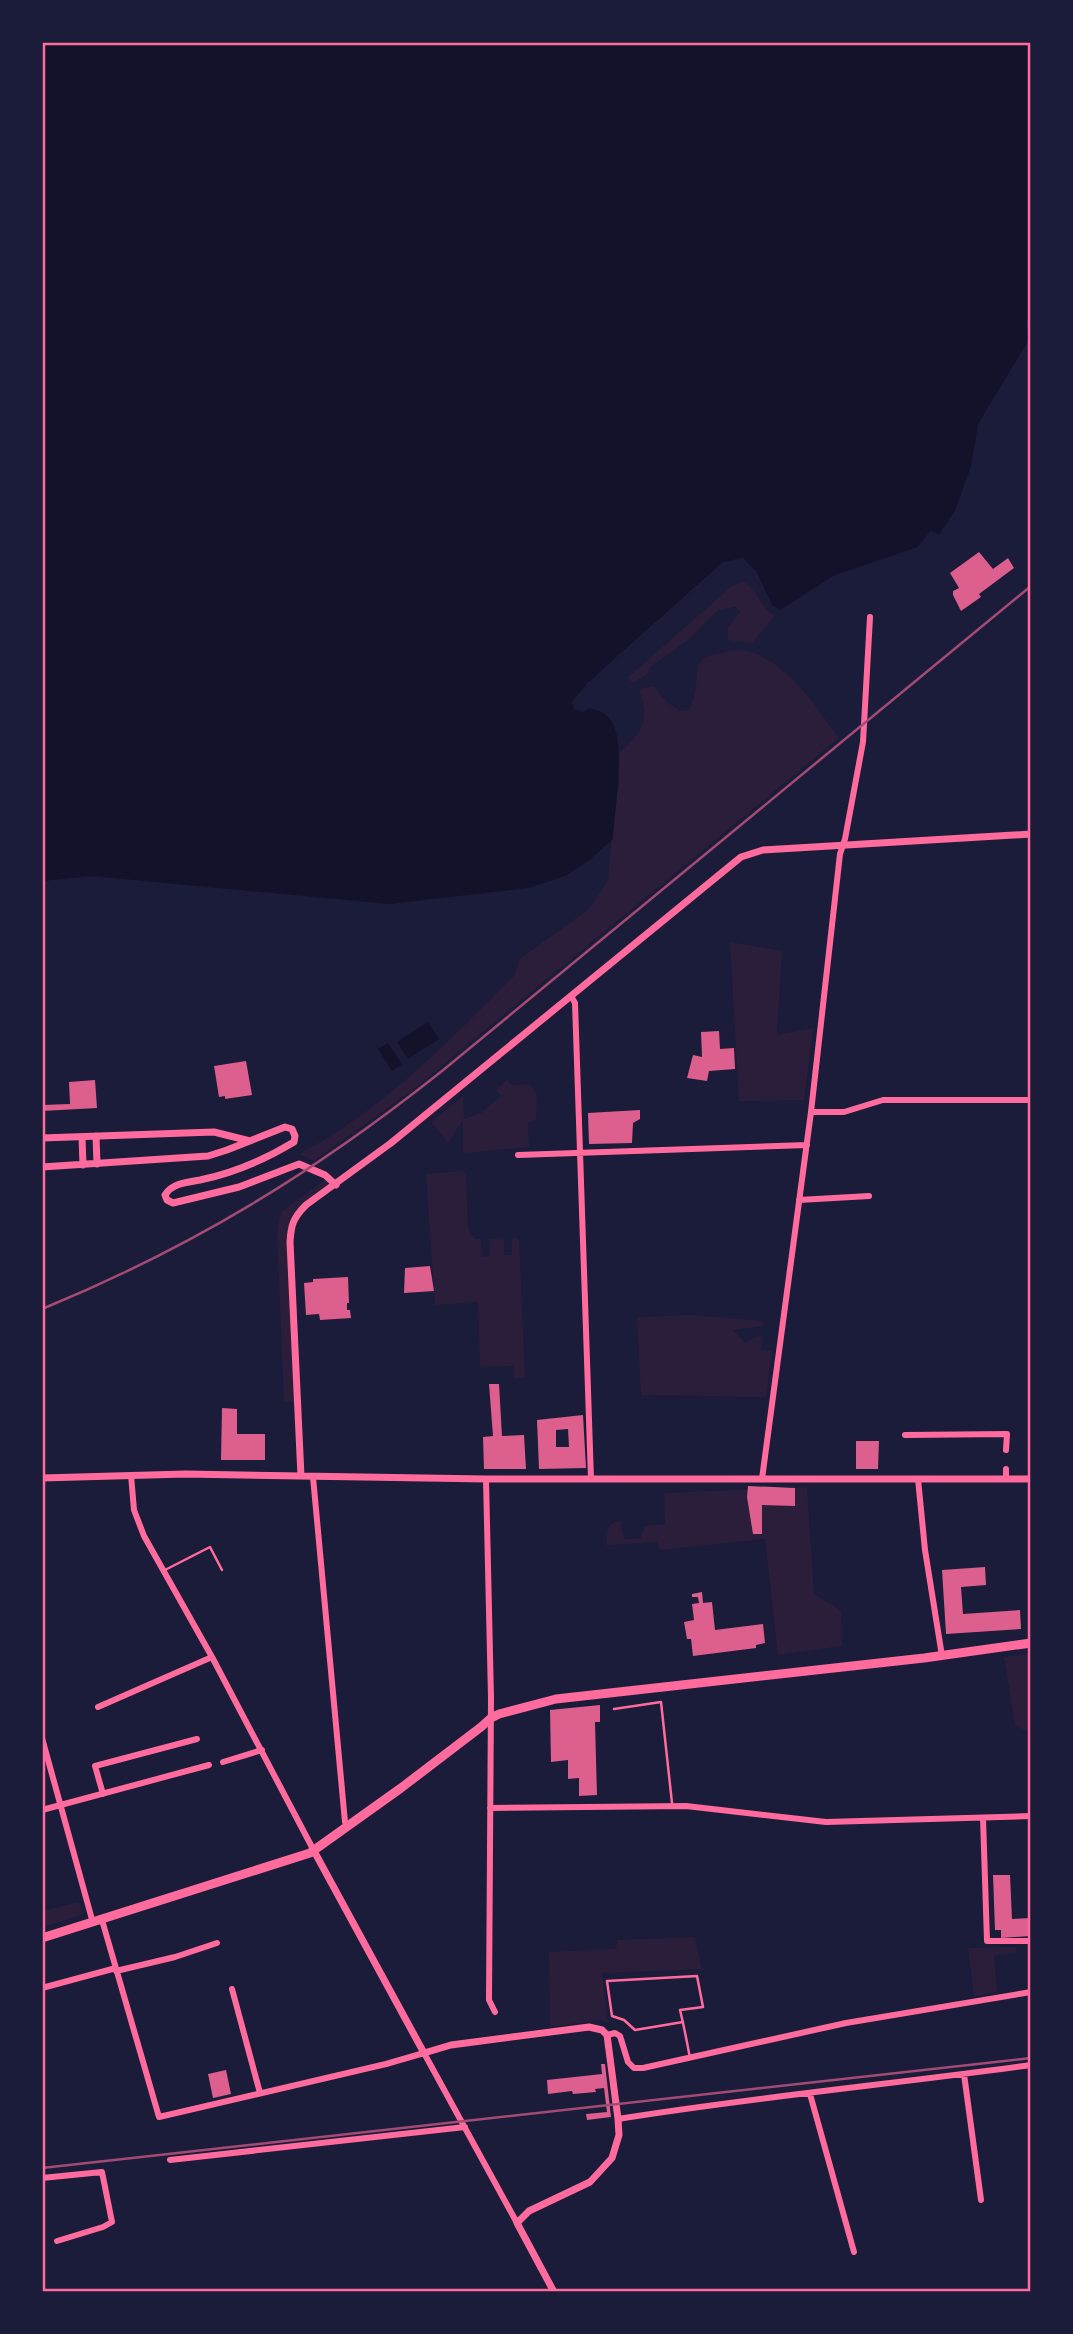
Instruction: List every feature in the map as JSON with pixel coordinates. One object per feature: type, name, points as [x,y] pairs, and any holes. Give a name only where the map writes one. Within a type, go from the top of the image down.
[{"type":"main road","points":[[42,1938],[314,1851],[499,1714],[555,1699],[942,1656],[1031,1643]]},
{"type":"street","points":[[762,1479],[807,1145],[843,846],[863,742],[870,617]]},
{"type":"street","points":[[301,1476],[290,1226],[294,1217],[306,1205],[337,1185],[741,857],[762,850],[1031,834]]},
{"type":"street","points":[[571,996],[575,1003],[592,1479]]},
{"type":"street","points":[[811,1111],[844,1112],[883,1100],[1031,1100]]},
{"type":"street","points":[[42,1167],[198,1157],[227,1150],[285,1127],[292,1129],[294,1142],[242,1170],[169,1189],[165,1195],[167,1200],[173,1203],[226,1190],[299,1164],[325,1174],[337,1185]]},
{"type":"street","points":[[42,1138],[214,1132],[250,1141]]},
{"type":"street","points":[[96,1136],[97,1164]]},
{"type":"street","points":[[82,1137],[83,1165]]},
{"type":"street","points":[[518,1154],[807,1145]]},
{"type":"street","points":[[799,1200],[869,1196]]},
{"type":"street","points":[[905,1435],[1007,1434],[1006,1450]]},
{"type":"street","points":[[1006,1469],[1006,1479]]},
{"type":"street","points":[[131,1475],[137,1523],[554,2292]]},
{"type":"street","points":[[42,1478],[131,1475],[486,1479],[1031,1479]]},
{"type":"street","points":[[313,1476],[345,1822],[348,1827]]},
{"type":"street","points":[[486,1479],[491,1718],[489,2000],[495,2012]]},
{"type":"street","points":[[918,1479],[925,1550],[942,1656]]},
{"type":"street","points":[[97,1707],[212,1657]]},
{"type":"street","points":[[42,1738],[60,1805],[116,1970],[159,2117],[386,2064],[451,2045],[589,2027],[602,2029],[607,2035],[618,2119],[619,2135],[612,2158],[590,2182],[529,2211],[517,2223]]},
{"type":"street","points":[[103,1794],[95,1766],[197,1739]]},
{"type":"street","points":[[223,1762],[262,1751]]},
{"type":"street","points":[[42,1810],[209,1765]]},
{"type":"street","points":[[490,1808],[672,1807],[814,1822],[1031,1816]]},
{"type":"street","points":[[983,1818],[987,1941],[1031,1941]]},
{"type":"street","points":[[42,1988],[175,1957],[217,1943]]},
{"type":"street","points":[[232,1989],[260,2093]]},
{"type":"street","points":[[607,2035],[620,2036],[628,2062],[634,2068],[846,2024],[1031,1992]]},
{"type":"street","points":[[618,2119],[690,2107],[1031,2065]]},
{"type":"street","points":[[964,2074],[981,2200]]},
{"type":"street","points":[[810,2094],[854,2252]]},
{"type":"street","points":[[170,2160],[466,2127]]},
{"type":"street","points":[[42,2178],[102,2172],[112,2221],[103,2227],[57,2241]]},
{"type":"lane","points":[[163,1571],[209,1547],[222,1570]]},
{"type":"lane","points":[[614,1709],[662,1702],[672,1807]]},
{"type":"lane","points":[[682,2022],[635,2030],[624,2020],[612,2016],[607,1981],[697,1976],[703,2007],[680,2010],[690,2057]]},
{"type":"shaded area","points":[[42,42],[1031,42],[1031,309],[1026,325],[1030,338],[978,424],[971,466],[955,510],[939,535],[931,530],[918,547],[835,575],[780,610],[772,605],[756,571],[743,558],[723,562],[587,684],[572,702],[583,712],[589,708],[607,716],[615,728],[618,742],[613,839],[588,861],[565,876],[528,888],[389,904],[92,876],[42,881]]},
{"type":"shaded area","points":[[743,581],[775,616],[752,643],[728,640],[728,627],[740,612],[736,607],[718,610],[687,641],[650,667],[647,675],[633,683],[627,678],[732,586]]},
{"type":"shaded area","points":[[738,650],[769,660],[783,671],[808,697],[839,738],[414,1089],[314,1161],[299,1154],[359,1117],[387,1096],[514,976],[520,959],[590,908],[608,880],[614,810],[619,786],[618,754],[642,726],[644,710],[639,689],[653,686],[667,702],[680,711],[689,710],[700,663],[719,653]]},
{"type":"shaded area","points":[[730,942],[782,951],[777,1035],[813,1028],[804,1100],[739,1101]]},
{"type":"shaded area","points":[[428,1022],[439,1039],[408,1059],[397,1042]]},
{"type":"shaded area","points":[[388,1043],[402,1064],[392,1071],[378,1049]]},
{"type":"shaded area","points":[[507,1080],[511,1085],[530,1084],[537,1095],[536,1120],[528,1123],[529,1147],[463,1153],[463,1120],[448,1143],[431,1122],[463,1096],[464,1119],[481,1113],[501,1096],[496,1090]]},
{"type":"shaded area","points":[[462,1171],[466,1175],[468,1228],[475,1239],[481,1239],[482,1257],[490,1256],[489,1239],[504,1238],[504,1255],[512,1255],[512,1238],[519,1238],[525,1378],[514,1378],[513,1366],[480,1367],[478,1302],[435,1305],[426,1174]]},
{"type":"shaded area","points":[[328,1178],[336,1185],[306,1205],[291,1225],[298,1402],[284,1402],[277,1233],[279,1218],[282,1211]]},
{"type":"shaded area","points":[[692,1315],[763,1321],[763,1326],[733,1330],[745,1342],[762,1335],[761,1350],[772,1351],[766,1397],[641,1395],[637,1317]]},
{"type":"shaded area","points":[[807,1487],[814,1594],[841,1611],[842,1646],[778,1655],[765,1539],[660,1550],[657,1542],[606,1545],[608,1527],[615,1522],[621,1522],[624,1539],[640,1539],[645,1526],[665,1524],[664,1493]]},
{"type":"shaded area","points":[[1031,1654],[1031,1733],[1015,1726],[1004,1657]]},
{"type":"shaded area","points":[[79,1902],[82,1915],[46,1926],[42,1911]]},
{"type":"shaded area","points":[[695,1937],[702,1969],[602,1973],[608,2022],[599,2020],[550,2027],[549,1952],[616,1949],[617,1940]]},
{"type":"shaded area","points":[[1016,1947],[1016,1953],[994,1955],[997,1992],[974,1997],[968,1948]]},
{"type":"pier","points":[[742,558],[756,571],[772,605],[780,610],[778,613],[769,607],[753,573],[741,562],[725,566],[616,661],[576,703],[582,708],[593,706],[583,712],[574,709],[572,702],[614,659],[723,562]]},
{"type":"building","points":[[979,552],[993,569],[1008,558],[1014,568],[961,611],[953,595],[953,591],[959,588],[950,573]]},
{"type":"building","points":[[719,1031],[720,1049],[734,1048],[735,1069],[709,1071],[707,1081],[687,1078],[693,1055],[702,1057],[701,1032]]},
{"type":"building","points":[[246,1061],[252,1095],[225,1099],[225,1096],[219,1097],[214,1066]]},
{"type":"building","points":[[95,1080],[97,1108],[42,1111],[42,1105],[70,1104],[69,1082]]},
{"type":"building","points":[[640,1110],[640,1119],[633,1123],[632,1143],[589,1144],[588,1113]]},
{"type":"building","points":[[430,1266],[434,1291],[404,1293],[405,1268]]},
{"type":"building","points":[[348,1277],[347,1310],[350,1310],[351,1318],[320,1320],[319,1314],[306,1315],[304,1283],[313,1282],[313,1279]]},
{"type":"building","points":[[489,1384],[499,1384],[502,1436],[524,1435],[526,1469],[484,1469],[483,1437],[493,1436]]},
{"type":"building","points":[[222,1408],[237,1409],[237,1434],[265,1434],[265,1460],[221,1460]]},
{"type":"building","points":[[583,1415],[586,1468],[539,1469],[537,1420]],"holes":[[[568,1429],[569,1447],[556,1447],[556,1430]]]},
{"type":"building","points":[[856,1441],[879,1441],[878,1469],[856,1469]]},
{"type":"building","points":[[748,1486],[795,1488],[795,1506],[762,1505],[762,1534],[753,1534],[747,1497]]},
{"type":"building","points":[[985,1567],[986,1585],[961,1587],[963,1614],[1020,1610],[1021,1629],[946,1634],[942,1570]]},
{"type":"building","points":[[702,1592],[703,1603],[712,1602],[715,1630],[763,1624],[765,1643],[756,1645],[756,1648],[693,1656],[691,1639],[687,1639],[684,1622],[694,1620],[692,1604],[699,1603],[698,1597],[692,1597],[692,1594]]},
{"type":"building","points":[[600,1705],[600,1722],[595,1722],[597,1795],[579,1796],[579,1778],[568,1779],[568,1760],[551,1762],[550,1710]]},
{"type":"building","points":[[993,1875],[1010,1875],[1012,1919],[1031,1918],[1031,1936],[1001,1938],[1001,1930],[995,1930]]},
{"type":"building","points":[[601,2064],[605,2064],[611,2117],[587,2120],[586,2114],[607,2112],[604,2088],[595,2089],[596,2092],[548,2094],[547,2080],[602,2074]]},
{"type":"building","points":[[226,2070],[231,2094],[213,2098],[208,2074]]},
{"type":"railway","points":[[42,1309],[150,1260],[251,1205],[395,1108],[1031,586]]},
{"type":"railway","points":[[42,2168],[1031,2058]]}]
